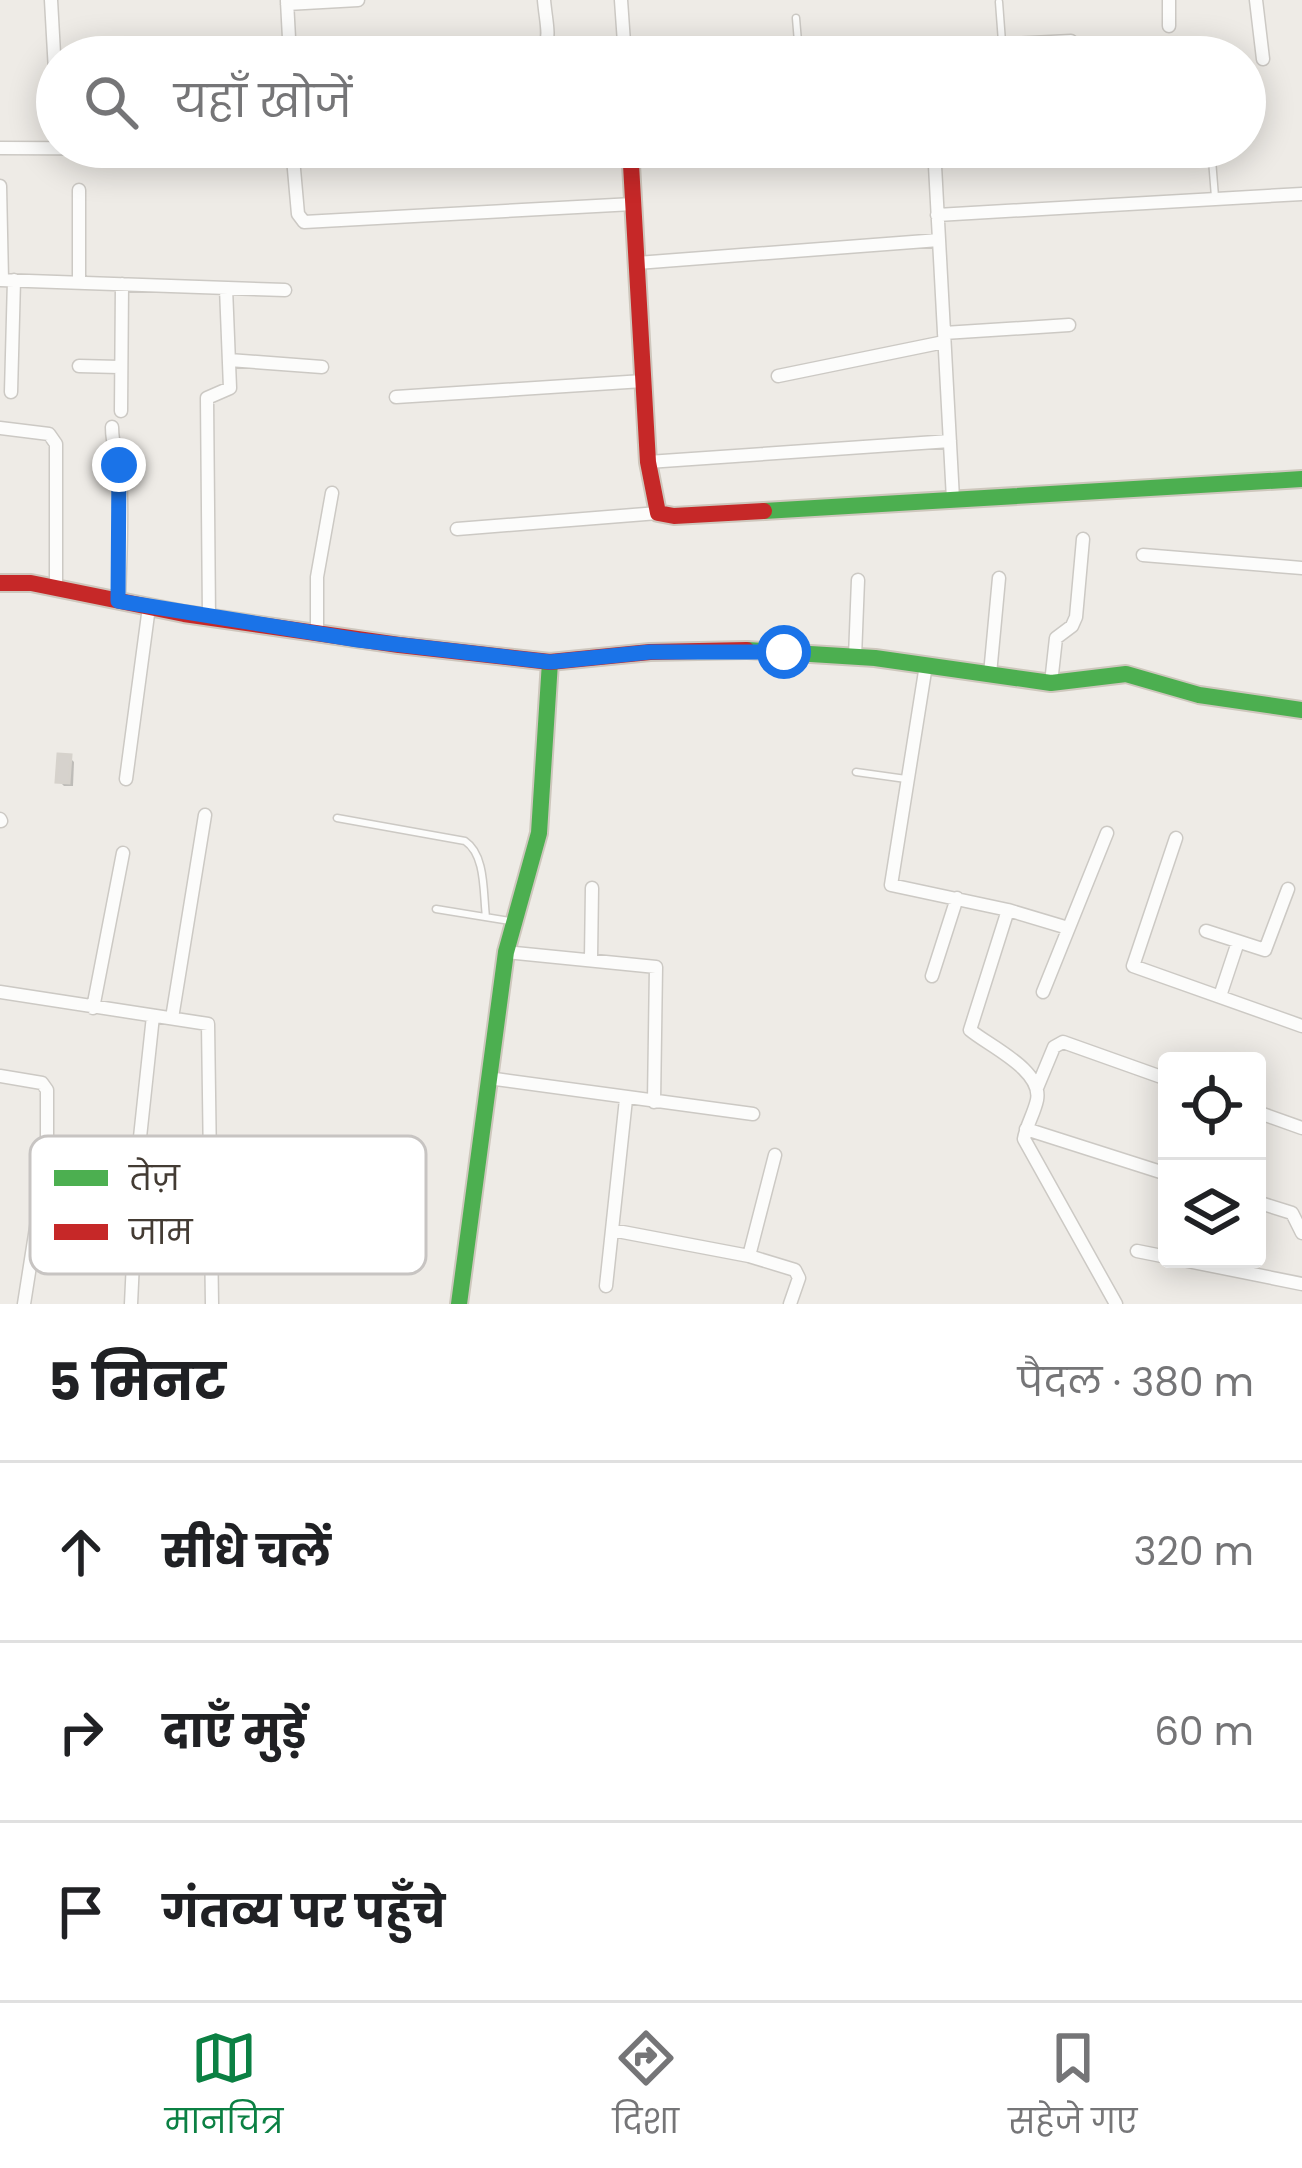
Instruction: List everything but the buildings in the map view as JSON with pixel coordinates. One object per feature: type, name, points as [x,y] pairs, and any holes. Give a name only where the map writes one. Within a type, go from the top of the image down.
[{"type":"street","points":[[51,0],[53,36]]},
{"type":"street","points":[[289,36],[287,2],[358,0]]},
{"type":"street","points":[[544,0],[547,36]]},
{"type":"street","points":[[621,0],[624,36]]},
{"type":"street","points":[[1169,0],[1169,26]]},
{"type":"street","points":[[1256,0],[1260,36]]},
{"type":"street","points":[[0,148],[36,147]]},
{"type":"street","points":[[294,168],[298,214],[309,223],[633,204]]},
{"type":"street","points":[[631,168],[649,462],[658,513]]},
{"type":"street","points":[[935,168],[953,499]]},
{"type":"street","points":[[0,186],[11,392]]},
{"type":"street","points":[[79,190],[79,283]]},
{"type":"street","points":[[938,215],[1302,194]]},
{"type":"street","points":[[637,263],[939,240]]},
{"type":"street","points":[[6,280],[285,290]]},
{"type":"street","points":[[121,411],[122,284]]},
{"type":"street","points":[[209,618],[207,398],[229,391],[226,288]]},
{"type":"street","points":[[778,376],[944,337],[1069,325]]},
{"type":"street","points":[[229,360],[322,367]]},
{"type":"street","points":[[79,366],[119,368]]},
{"type":"street","points":[[396,397],[644,381]]},
{"type":"street","points":[[112,427],[121,512],[118,601]]},
{"type":"street","points":[[0,428],[49,434],[56,444],[56,588]]},
{"type":"street","points":[[649,462],[950,441]]},
{"type":"street","points":[[457,530],[658,513],[674,516],[1302,479]]},
{"type":"street","points":[[317,634],[317,578],[332,493]]},
{"type":"street","points":[[1051,683],[1056,638],[1076,617],[1083,539]]},
{"type":"street","points":[[1143,555],[1302,568]]},
{"type":"street","points":[[990,674],[999,578]]},
{"type":"street","points":[[855,657],[858,580]]},
{"type":"street","points":[[0,583],[56,588],[317,634],[550,662],[650,652],[749,650],[855,657],[1051,683],[1126,674],[1199,695],[1302,710]]},
{"type":"street","points":[[126,779],[149,607]]},
{"type":"street","points":[[459,1304],[506,952],[539,833],[550,662]]},
{"type":"street","points":[[926,665],[891,885],[1068,928]]},
{"type":"street","points":[[172,1018],[205,814]]},
{"type":"street","points":[[1042,992],[1107,833]]},
{"type":"street","points":[[1176,838],[1133,966],[1302,1026]]},
{"type":"street","points":[[93,1008],[123,853]]},
{"type":"street","points":[[591,958],[592,888]]},
{"type":"street","points":[[1207,931],[1265,950],[1288,889]]},
{"type":"street","points":[[932,976],[957,898]]},
{"type":"street","points":[[1008,910],[970,1030],[1021,1068],[1036,1088]]},
{"type":"street","points":[[1220,996],[1238,942]]},
{"type":"street","points":[[506,952],[656,967],[654,1102]]},
{"type":"street","points":[[0,992],[204,1022],[210,1028],[211,1136]]},
{"type":"street","points":[[140,1136],[153,1016]]},
{"type":"street","points":[[1116,1304],[1026,1144],[1026,1129],[1036,1088],[1054,1047],[1063,1042],[1158,1076]]},
{"type":"street","points":[[0,1076],[42,1083],[47,1090],[47,1136]]},
{"type":"street","points":[[488,1078],[753,1114]]},
{"type":"street","points":[[606,1286],[626,1099]]},
{"type":"street","points":[[1266,1115],[1302,1128]]},
{"type":"street","points":[[1026,1129],[1158,1171]]},
{"type":"street","points":[[749,1256],[775,1155]]},
{"type":"street","points":[[1266,1205],[1292,1213],[1302,1233]]},
{"type":"street","points":[[612,1230],[749,1256],[798,1272],[790,1304]]},
{"type":"street","points":[[1137,1251],[1158,1255]]},
{"type":"street","points":[[24,1304],[30,1266]]},
{"type":"street","points":[[1233,1268],[1302,1283]]},
{"type":"street","points":[[131,1304],[132,1274]]},
{"type":"street","points":[[212,1274],[212,1304]]},
{"type":"lane","points":[[999,2],[1002,36]]},
{"type":"lane","points":[[796,18],[798,36]]},
{"type":"lane","points":[[1213,168],[1215,199]]},
{"type":"lane","points":[[856,772],[907,779]]},
{"type":"lane","points":[[337,818],[473,845],[486,917]]},
{"type":"lane","points":[[436,909],[515,922]]},
{"type":"traffic: fast","points":[[764,511],[1302,479]]},
{"type":"traffic: fast","points":[[747,650],[875,658],[1051,683],[1126,674],[1199,695],[1302,710]]},
{"type":"traffic: fast","points":[[459,1304],[506,952],[539,833],[550,662]]},
{"type":"traffic: jam","points":[[631,168],[648,462],[658,513],[764,511]]},
{"type":"traffic: jam","points":[[0,583],[31,583],[184,614],[399,645],[550,662],[650,652],[747,650]]},
{"type":"route","points":[[119,465],[118,601],[358,640],[550,662],[650,652],[784,652]]}]
